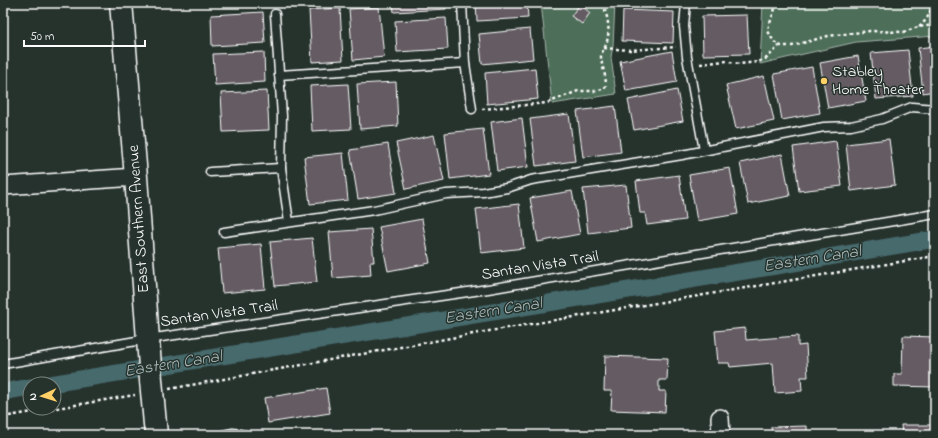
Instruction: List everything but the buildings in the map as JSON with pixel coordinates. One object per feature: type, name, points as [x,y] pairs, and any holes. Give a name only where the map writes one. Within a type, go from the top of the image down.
[{"type":"main road","name":"East Southern Avenue","points":[[121,3],[156,435]]},
{"type":"street","points":[[3,186],[136,177]]},
{"type":"street","points":[[720,418],[721,435]]},
{"type":"lane","points":[[462,3],[466,62],[472,109]]},
{"type":"lane","points":[[686,3],[684,26],[688,66],[704,150]]},
{"type":"lane","points":[[275,14],[282,116],[281,168],[290,222]]},
{"type":"lane","points":[[279,75],[466,62]]},
{"type":"lane","points":[[224,232],[374,210],[446,194],[483,192],[507,188],[531,180],[704,150],[824,127],[851,126],[882,119],[912,107],[935,109]]},
{"type":"lane","points":[[210,172],[281,168]]},
{"type":"lane","name":"Santan Vista Trail","points":[[3,364],[148,344],[935,214]]},
{"type":"lane","points":[[223,435],[233,433],[246,435]]},
{"type":"path","points":[[777,3],[768,31],[774,42],[779,46],[792,46],[828,36],[870,31],[904,32],[918,27],[935,25]]},
{"type":"path","points":[[918,27],[925,22],[930,13],[932,3]]},
{"type":"path","points":[[472,109],[546,103],[578,91],[601,90],[605,88],[606,84],[601,55],[607,41],[609,28],[604,7]]},
{"type":"path","points":[[604,48],[630,50],[686,46]]},
{"type":"path","points":[[688,66],[717,61],[740,64],[758,62],[767,58],[779,46]]},
{"type":"path","points":[[3,417],[151,386],[484,332],[935,256]]},
{"type":"green space","points":[[541,3],[615,3],[611,57],[616,94],[552,104]]},
{"type":"green space","points":[[763,3],[935,3],[935,36],[856,42],[760,64]]},
{"type":"waterway","name":"Eastern Canal","points":[[62,382],[935,239]]},
{"type":"waterway","name":"Eastern Canal","points":[[3,392],[22,388]]},
{"type":"place","name":"Stabley Home Theater","points":[[824,81]]}]
